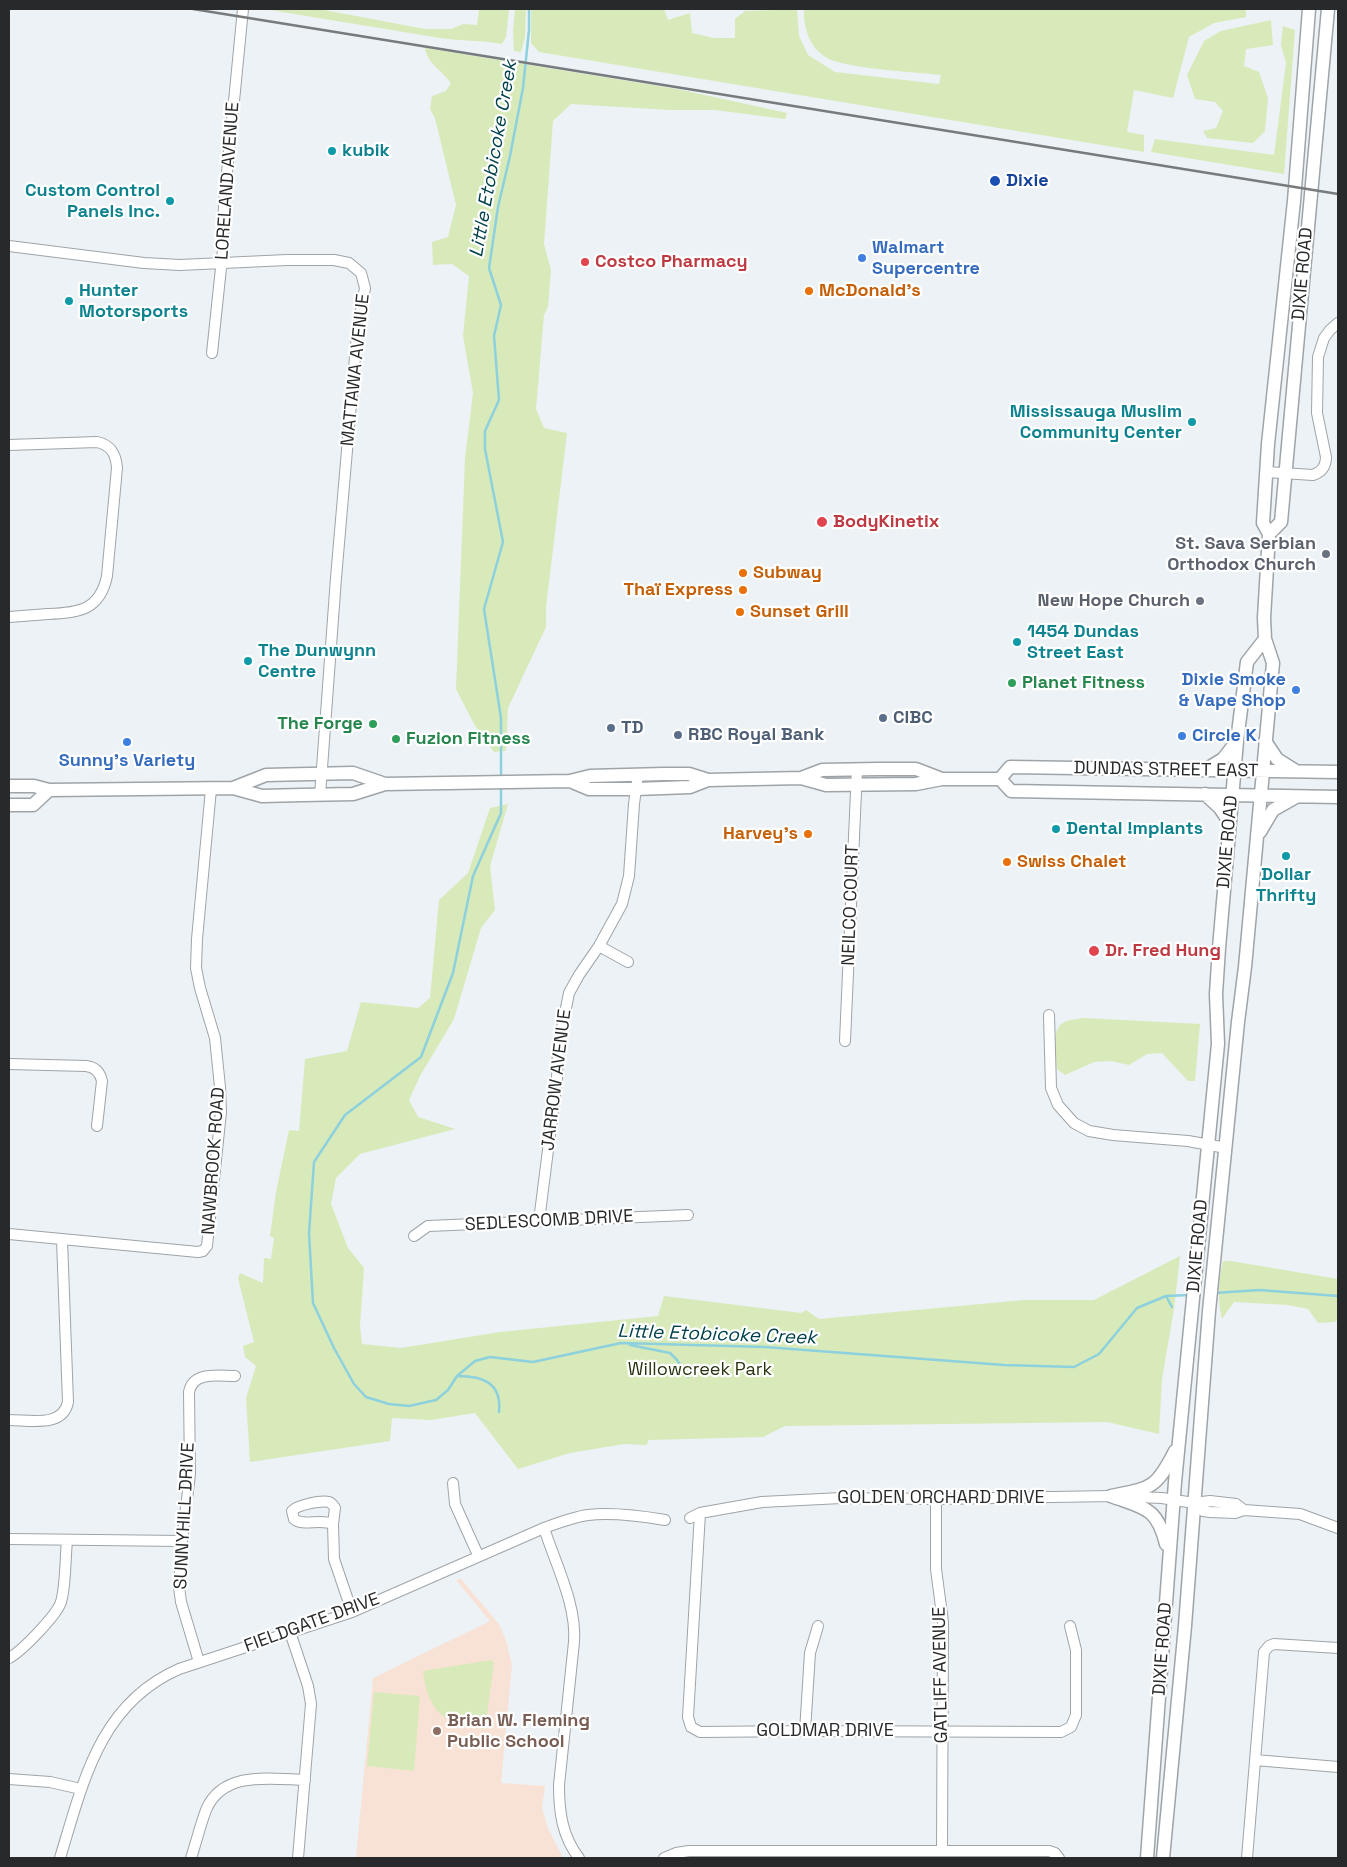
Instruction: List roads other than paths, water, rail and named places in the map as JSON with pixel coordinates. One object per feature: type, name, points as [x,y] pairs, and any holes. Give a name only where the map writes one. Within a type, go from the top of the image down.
[{"type":"main road","name":"DIXIE ROAD","points":[[1163,1858],[1185,1626],[1209,1311],[1273,663],[1264,639],[1269,534],[1263,523],[1268,444],[1294,192],[1309,9]]},
{"type":"main road","name":"DIXIE ROAD","points":[[1269,534],[1281,522],[1328,9]]},
{"type":"main road","name":"DIXIE ROAD","points":[[1147,1858],[1178,1444],[1218,1044],[1217,985],[1234,771],[1247,662],[1264,639]]},
{"type":"main road","points":[[1205,770],[1223,759],[1237,741]]},
{"type":"main road","points":[[1266,741],[1281,763],[1298,772]]},
{"type":"main road","name":"DUNDAS STREET EAST","points":[[1338,772],[1010,767],[1000,779],[1011,791],[1338,797]]},
{"type":"main road","points":[[801,778],[822,770],[857,769],[916,770],[942,779]]},
{"type":"main road","points":[[233,788],[266,775],[353,773],[384,784]]},
{"type":"main road","points":[[9,786],[34,786],[49,790],[233,788],[262,796],[353,794],[384,784],[570,781],[590,776],[638,774],[689,774],[708,780],[801,778],[826,784],[916,784],[942,779],[1000,779]]},
{"type":"main road","points":[[570,781],[589,789],[636,789],[690,787],[708,780]]},
{"type":"main road","points":[[9,805],[33,805],[49,790]]},
{"type":"main road","points":[[1205,794],[1220,808],[1230,823]]},
{"type":"main road","points":[[1257,836],[1273,810],[1298,796]]},
{"type":"main road","points":[[1110,1496],[1142,1490],[1156,1481],[1164,1472],[1178,1444]]},
{"type":"main road","points":[[1110,1496],[1142,1507],[1152,1513],[1162,1528],[1169,1556]]},
{"type":"street","name":"LORELAND AVENUE","points":[[212,352],[222,263],[224,203],[243,9]]},
{"type":"street","name":"MATTAWA AVENUE","points":[[9,246],[144,264],[180,265],[334,260],[349,263],[361,273],[365,288],[357,334],[320,795]]},
{"type":"street","points":[[1267,472],[1313,474],[1319,472],[1326,464],[1317,414],[1318,357],[1324,338],[1338,323]]},
{"type":"street","points":[[9,444],[90,442],[103,444],[113,452],[117,468],[107,576],[100,597],[91,605],[76,612],[9,617]]},
{"type":"street","name":"NEILCO COURT","points":[[845,1041],[857,769]]},
{"type":"street","name":"JARROW AVENUE","points":[[539,1221],[557,1079],[558,1048],[569,993],[599,946],[622,904],[627,885],[638,774]]},
{"type":"street","name":"NAWBROOK ROAD","points":[[9,1234],[198,1252],[207,1246],[221,1112],[215,1038],[196,968],[211,789]]},
{"type":"street","points":[[599,946],[628,962]]},
{"type":"street","points":[[1049,1015],[1050,1088],[1058,1106],[1074,1123],[1089,1131],[1207,1144],[1226,1148]]},
{"type":"street","points":[[9,1064],[86,1066],[95,1069],[100,1074],[102,1081],[97,1126]]},
{"type":"street","name":"SEDLESCOMB DRIVE","points":[[414,1236],[428,1226],[688,1215]]},
{"type":"street","points":[[9,1420],[51,1420],[62,1415],[67,1408],[62,1240]]},
{"type":"street","name":"SUNNYHILL DRIVE","points":[[199,1662],[180,1594],[182,1541],[190,1474],[189,1389],[195,1380],[202,1376],[235,1376]]},
{"type":"street","points":[[453,1483],[455,1504],[478,1555]]},
{"type":"street","name":"GOLDEN ORCHARD DRIVE","points":[[690,1518],[700,1513],[762,1502],[795,1500],[1110,1496],[1162,1498],[1194,1503],[1210,1512],[1235,1513],[1244,1510],[1300,1514],[1338,1528]]},
{"type":"street","name":"GATLIFF AVENUE","points":[[936,1499],[936,1569],[943,1622],[942,1731],[946,1853]]},
{"type":"street","name":"GOLDMAR DRIVE","points":[[700,1513],[688,1712],[690,1725],[695,1730],[705,1733],[805,1731],[1058,1732],[1068,1729],[1074,1724],[1076,1715],[1076,1650],[1070,1626]]},
{"type":"street","name":"FIELDGATE DRIVE","points":[[60,1858],[81,1790],[100,1742],[127,1705],[157,1679],[199,1662],[352,1612],[478,1555],[544,1528],[590,1515],[645,1517],[665,1520]]},
{"type":"street","points":[[333,1524],[335,1564],[352,1612]]},
{"type":"street","points":[[544,1528],[571,1607],[574,1624],[574,1642],[559,1785],[559,1805],[569,1843],[579,1858]]},
{"type":"street","points":[[9,1539],[182,1541]]},
{"type":"street","points":[[9,1658],[23,1648],[58,1608],[62,1597],[67,1541]]},
{"type":"street","points":[[805,1731],[810,1653],[818,1626]]},
{"type":"street","points":[[290,1632],[308,1686],[311,1704],[298,1858]]},
{"type":"street","points":[[1247,1858],[1263,1659],[1266,1649],[1269,1646],[1279,1644],[1338,1648]]},
{"type":"street","points":[[1255,1760],[1338,1767]]},
{"type":"street","points":[[9,1779],[50,1782],[81,1790]]},
{"type":"street","points":[[191,1858],[206,1811],[212,1800],[223,1789],[233,1783],[248,1779],[305,1780]]},
{"type":"street","points":[[664,1858],[676,1853],[689,1851],[797,1855],[1049,1851],[1055,1853],[1059,1858]]},
{"type":"waterway","name":"Little Etobicoke Creek","points":[[501,777],[501,718],[484,609],[503,542],[485,449],[485,431],[499,400],[494,336],[501,305],[489,268],[498,207],[523,88],[529,30],[529,9]]},
{"type":"waterway","name":"Little Etobicoke Creek","points":[[501,785],[501,813],[473,876],[453,973],[421,1057],[345,1115],[314,1162],[309,1233],[313,1303],[334,1348],[354,1384],[366,1397],[389,1404],[409,1406],[436,1400],[448,1390],[457,1376],[475,1361],[490,1357],[533,1362],[621,1343],[765,1347],[1004,1365],[1074,1367],[1099,1354],[1137,1308],[1166,1296],[1190,1295]]},
{"type":"waterway","name":"Little Etobicoke Creek","points":[[1215,1293],[1259,1290],[1338,1296]]},
{"type":"waterway","points":[[1166,1296],[1172,1307]]},
{"type":"waterway","points":[[630,1345],[670,1353],[688,1377]]},
{"type":"waterway","points":[[458,1376],[467,1376],[489,1383],[497,1394],[499,1412]]},
{"type":"railway","points":[[193,9],[1338,194]]},
{"type":"place","name":"kubik","points":[[332,151]]},
{"type":"place","name":"Dixie","points":[[995,181]]},
{"type":"place","name":"Custom Control Panels Inc.","points":[[170,201]]},
{"type":"place","name":"Walmart Supercentre","points":[[862,258]]},
{"type":"place","name":"Costco Pharmacy","points":[[585,262]]},
{"type":"place","name":"McDonald's","points":[[809,291]]},
{"type":"place","name":"Hunter Motorsports","points":[[69,301]]},
{"type":"place","name":"Mississauga Muslim Community Center","points":[[1192,422]]},
{"type":"place","name":"BodyKinetix","points":[[822,522]]},
{"type":"place","name":"St. Sava Serbian Orthodox Church","points":[[1326,554]]},
{"type":"place","name":"Subway","points":[[743,573]]},
{"type":"place","name":"Thaï Express","points":[[743,590]]},
{"type":"place","name":"New Hope Church","points":[[1200,601]]},
{"type":"place","name":"Sunset Grill","points":[[740,612]]},
{"type":"place","name":"1454 Dundas Street East","points":[[1017,642]]},
{"type":"place","name":"The Dunwynn Centre","points":[[248,661]]},
{"type":"place","name":"Planet Fitness","points":[[1012,683]]},
{"type":"place","name":"Dixie Smoke & Vape Shop","points":[[1296,690]]},
{"type":"place","name":"CIBC","points":[[883,718]]},
{"type":"place","name":"The Forge","points":[[373,724]]},
{"type":"place","name":"TD","points":[[611,728]]},
{"type":"place","name":"RBC Royal Bank","points":[[678,735]]},
{"type":"place","name":"Circle K","points":[[1182,736]]},
{"type":"place","name":"Fuzion Fitness","points":[[396,739]]},
{"type":"place","name":"Sunny's Variety","points":[[127,742]]},
{"type":"place","name":"Dental !mplants","points":[[1056,829]]},
{"type":"place","name":"Harvey's","points":[[808,834]]},
{"type":"place","name":"Dollar Thrifty","points":[[1286,856]]},
{"type":"place","name":"Swiss Chalet","points":[[1007,862]]},
{"type":"place","name":"Dr. Fred Hung","points":[[1094,951]]},
{"type":"place","name":"Brian W. Fleming Public School","points":[[437,1731]]},
{"type":"park label","name":"Willowcreek Park","points":[[700,1370]]}]
